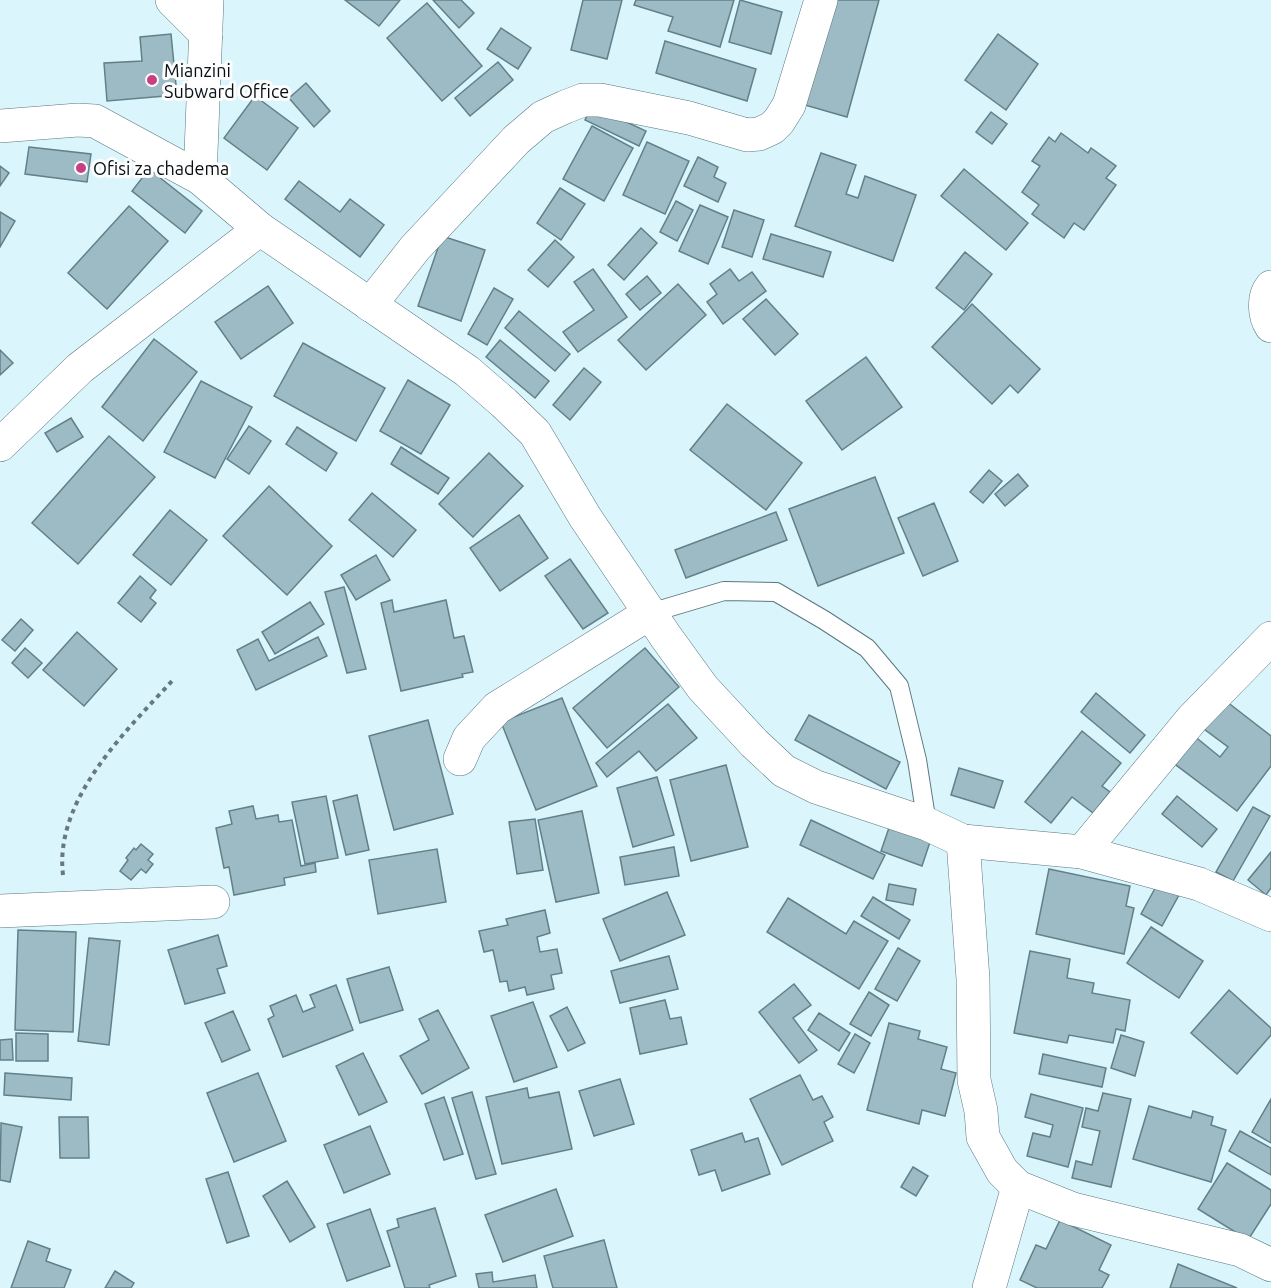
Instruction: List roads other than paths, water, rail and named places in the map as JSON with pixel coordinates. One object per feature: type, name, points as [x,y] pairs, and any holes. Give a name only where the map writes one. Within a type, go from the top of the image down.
[{"type":"street","points":[[172,0],[206,34]]},
{"type":"street","points":[[200,178],[207,0]]},
{"type":"street","points":[[370,305],[415,248],[516,140],[543,117],[565,107],[583,100],[600,100],[689,118],[747,135],[759,134],[772,128],[789,105],[821,0]]},
{"type":"street","points":[[0,126],[78,120],[95,122],[200,178],[260,229],[467,370],[534,433],[585,517],[703,688],[754,743],[784,771],[816,787],[927,824],[963,841],[1082,852],[1199,884],[1271,915]]},
{"type":"street","points":[[1,441],[80,368],[260,229]]},
{"type":"street","points":[[1271,287],[1266,294],[1266,319],[1271,326]]},
{"type":"street","points":[[460,759],[469,738],[497,708],[650,614]]},
{"type":"street","points":[[1082,852],[1192,719],[1271,638]]},
{"type":"street","points":[[963,841],[973,979],[974,1080],[981,1111],[983,1137],[1002,1171],[1018,1187],[1073,1209],[1240,1250],[1271,1265]]},
{"type":"street","points":[[0,911],[213,902]]},
{"type":"street","points":[[989,1288],[1018,1187]]},
{"type":"lane","points":[[650,614],[724,591],[776,592],[867,648],[899,686],[917,760],[927,824]]},
{"type":"place","name":"Mianzini Subward Office","points":[[152,80]]},
{"type":"place","name":"Ofisi za chadema","points":[[81,168]]}]
